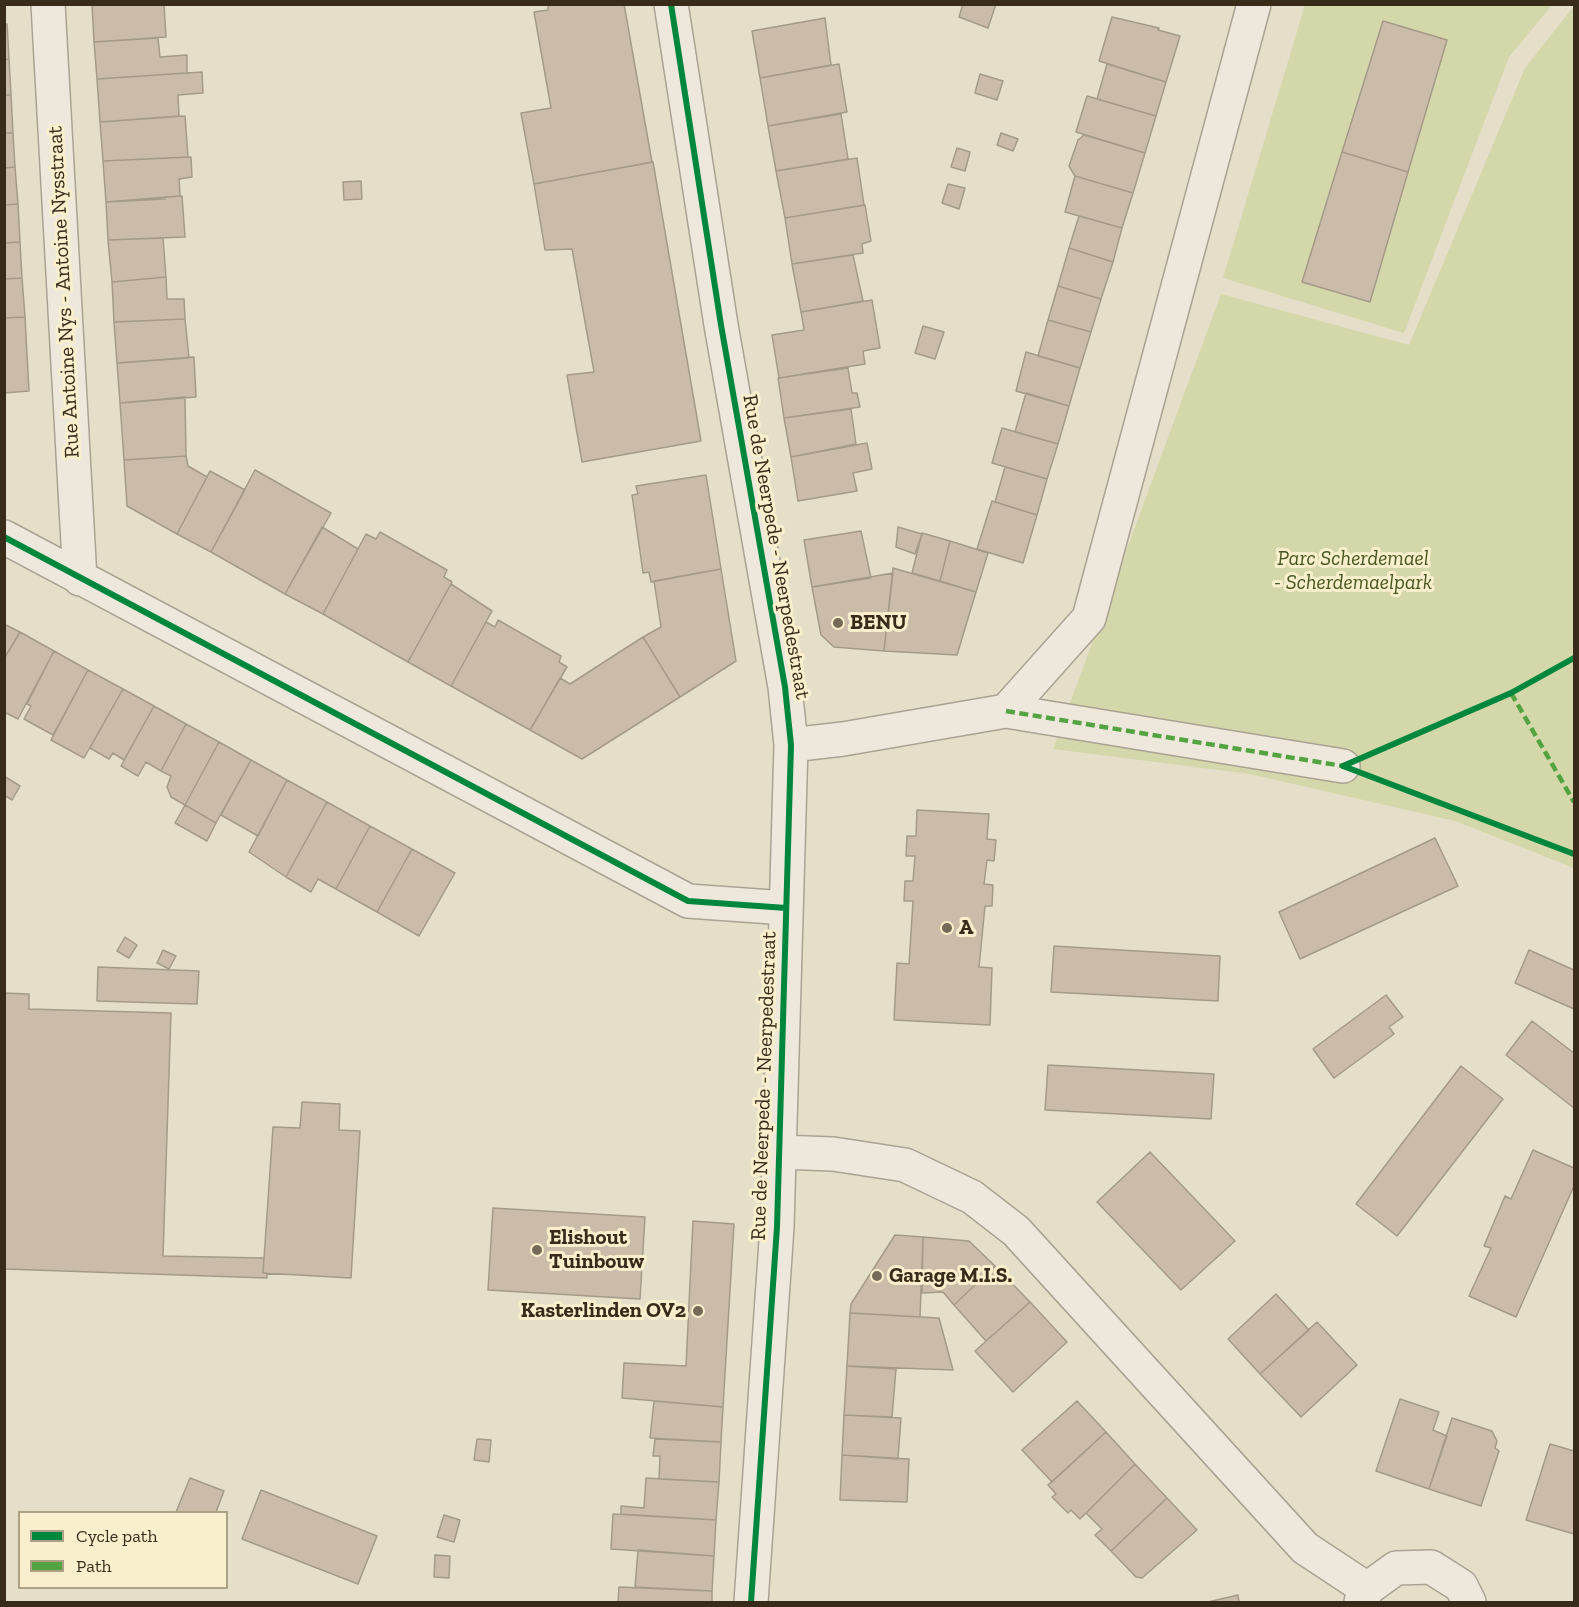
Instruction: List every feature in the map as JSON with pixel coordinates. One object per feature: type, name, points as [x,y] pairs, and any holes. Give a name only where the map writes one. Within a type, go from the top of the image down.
[{"type":"street","name":"Rue Antoine Nys - Antoine Nysstraat","points":[[48,4],[80,579]]},
{"type":"street","name":"Rue de Neerpede - Neerpedestraat","points":[[671,4],[721,325],[785,687],[791,745],[777,1227],[750,1602]]},
{"type":"street","points":[[1006,711],[1089,618],[1254,4]]},
{"type":"street","points":[[4,537],[688,901],[786,908]]},
{"type":"street","points":[[791,745],[1006,711],[1343,766]]},
{"type":"street","points":[[779,1152],[833,1154],[905,1165],[972,1197],[1016,1231],[1305,1548],[1364,1596],[1396,1568],[1431,1567],[1461,1586],[1469,1602]]},
{"type":"green space","points":[[1305,5],[1552,5],[1509,57],[1404,333],[1223,278]]},
{"type":"green space","name":"Parc Scherdemael - Scherdemaelpark","points":[[1574,6],[1574,868],[1455,821],[1250,774],[1053,749],[1221,294],[1409,345],[1525,68]]},
{"type":"building","points":[[92,4],[164,4],[166,37],[94,42]]},
{"type":"building","points":[[548,4],[624,4],[652,162],[534,184],[521,113],[551,108],[534,12],[548,10]]},
{"type":"building","points":[[963,4],[996,4],[988,28],[959,17]]},
{"type":"building","points":[[1112,17],[1159,28],[1158,30],[1180,36],[1166,82],[1099,61]]},
{"type":"building","points":[[825,18],[831,65],[760,78],[752,31]]},
{"type":"building","points":[[1383,21],[1447,40],[1408,172],[1342,152]]},
{"type":"building","points":[[4,24],[7,24],[9,59],[4,60]]},
{"type":"building","points":[[158,38],[160,57],[187,55],[187,73],[97,79],[94,42]]},
{"type":"building","points":[[9,59],[11,95],[4,95],[4,60]]},
{"type":"building","points":[[839,64],[847,112],[768,126],[760,78]]},
{"type":"building","points":[[1107,64],[1166,82],[1156,116],[1097,99]]},
{"type":"building","points":[[202,72],[203,93],[178,95],[179,116],[100,122],[97,79]]},
{"type":"building","points":[[980,74],[1003,81],[997,100],[975,93]]},
{"type":"building","points":[[4,95],[11,95],[13,133],[4,133]]},
{"type":"building","points":[[1087,96],[1156,116],[1145,153],[1076,132]]},
{"type":"building","points":[[841,114],[848,159],[776,171],[768,126]]},
{"type":"building","points":[[185,116],[188,157],[103,161],[100,122]]},
{"type":"building","points":[[4,133],[13,133],[15,167],[4,168]]},
{"type":"building","points":[[1001,133],[1018,139],[1013,151],[997,145]]},
{"type":"building","points":[[1084,135],[1145,153],[1133,193],[1075,176],[1069,166],[1078,140]]},
{"type":"building","points":[[957,148],[970,152],[965,171],[951,167]]},
{"type":"building","points":[[1342,152],[1408,172],[1370,302],[1302,282]]},
{"type":"building","points":[[191,157],[192,177],[179,179],[180,196],[106,202],[103,161]]},
{"type":"building","points":[[857,158],[864,205],[785,218],[776,171]]},
{"type":"building","points":[[653,162],[701,441],[582,462],[567,375],[594,372],[572,249],[545,250],[534,184]]},
{"type":"building","points":[[15,167],[18,204],[4,205],[4,168]]},
{"type":"building","points":[[1075,176],[1133,193],[1122,228],[1065,212]]},
{"type":"building","points":[[361,181],[362,199],[344,200],[343,182]]},
{"type":"building","points":[[948,184],[965,188],[959,209],[942,203]]},
{"type":"building","points":[[182,196],[185,237],[108,240],[106,202]]},
{"type":"building","points":[[18,204],[20,242],[4,243],[4,205]]},
{"type":"building","points":[[865,205],[871,241],[862,244],[863,253],[792,264],[785,218]]},
{"type":"building","points":[[1079,216],[1122,228],[1113,262],[1069,248]]},
{"type":"building","points":[[163,238],[166,277],[112,282],[108,240]]},
{"type":"building","points":[[20,242],[22,278],[4,279],[4,243]]},
{"type":"building","points":[[1069,248],[1113,262],[1101,299],[1058,286]]},
{"type":"building","points":[[853,255],[863,301],[801,312],[792,264]]},
{"type":"building","points":[[166,277],[167,299],[184,299],[185,319],[114,322],[112,282]]},
{"type":"building","points":[[22,278],[25,317],[4,318],[4,279]]},
{"type":"building","points":[[1058,286],[1101,299],[1091,332],[1048,320]]},
{"type":"building","points":[[872,300],[880,348],[863,351],[865,364],[779,378],[772,335],[804,330],[801,312]]},
{"type":"building","points":[[25,317],[29,391],[4,393],[4,318]]},
{"type":"building","points":[[185,319],[189,358],[117,363],[114,322]]},
{"type":"building","points":[[1048,320],[1091,332],[1080,368],[1038,356]]},
{"type":"building","points":[[923,326],[944,332],[935,359],[915,353]]},
{"type":"building","points":[[1026,352],[1080,368],[1069,406],[1016,391]]},
{"type":"building","points":[[194,357],[196,397],[120,403],[117,363]]},
{"type":"building","points":[[848,368],[852,393],[857,393],[860,407],[784,418],[778,378]]},
{"type":"building","points":[[1026,393],[1069,406],[1058,444],[1015,432]]},
{"type":"building","points":[[185,397],[186,456],[124,460],[120,403]]},
{"type":"building","points":[[851,409],[856,444],[791,457],[784,418]]},
{"type":"building","points":[[1002,428],[1058,444],[1047,479],[992,463]]},
{"type":"building","points":[[867,443],[872,469],[853,473],[857,491],[798,501],[791,457]]},
{"type":"building","points":[[186,456],[188,466],[207,477],[177,534],[127,506],[124,460]]},
{"type":"building","points":[[1005,467],[1047,479],[1037,515],[995,502]]},
{"type":"building","points":[[255,470],[331,513],[285,594],[211,552]]},
{"type":"building","points":[[210,471],[245,490],[211,552],[177,534]]},
{"type":"building","points":[[706,475],[721,569],[651,582],[649,572],[643,573],[632,495],[638,494],[636,486]]},
{"type":"building","points":[[992,501],[1037,515],[1023,563],[977,549]]},
{"type":"building","points":[[322,527],[358,549],[323,614],[285,594]]},
{"type":"building","points":[[898,527],[922,534],[915,554],[896,547]]},
{"type":"building","points":[[861,531],[871,578],[812,587],[804,540]]},
{"type":"building","points":[[380,532],[447,570],[444,577],[452,582],[408,662],[323,614],[366,534],[376,539]]},
{"type":"building","points":[[922,533],[950,541],[940,581],[912,573]]},
{"type":"building","points":[[950,541],[988,553],[976,592],[940,581]]},
{"type":"building","points":[[893,568],[976,592],[957,655],[884,651]]},
{"type":"building","points":[[721,569],[736,661],[680,697],[643,637],[661,627],[654,581]]},
{"type":"building","points":[[893,573],[884,651],[834,647],[821,635],[812,587]]},
{"type":"building","points":[[451,584],[492,611],[451,686],[408,662]]},
{"type":"building","points":[[498,620],[561,656],[559,662],[567,667],[530,730],[451,686],[486,622],[495,627]]},
{"type":"building","points":[[4,624],[20,632],[4,659]]},
{"type":"building","points":[[20,632],[54,651],[18,719],[4,712],[4,659]]},
{"type":"building","points":[[643,637],[680,697],[582,759],[530,730],[560,678],[570,684]]},
{"type":"building","points":[[54,651],[88,670],[53,735],[24,719],[31,706],[27,704]]},
{"type":"building","points":[[88,670],[123,689],[84,758],[51,740]]},
{"type":"building","points":[[123,689],[154,706],[124,760],[113,753],[109,759],[90,748]]},
{"type":"building","points":[[154,706],[186,724],[161,771],[146,762],[138,776],[121,766]]},
{"type":"building","points":[[186,724],[219,742],[185,805],[171,797],[167,787],[171,776],[161,771]]},
{"type":"building","points":[[219,742],[251,760],[216,823],[185,805]]},
{"type":"building","points":[[251,760],[287,780],[258,836],[221,815]]},
{"type":"building","points":[[4,776],[20,786],[12,800],[4,795]]},
{"type":"building","points":[[287,780],[327,802],[286,877],[249,852]]},
{"type":"building","points":[[327,802],[370,826],[336,889],[318,879],[311,892],[286,877]]},
{"type":"building","points":[[185,805],[216,823],[207,841],[175,823]]},
{"type":"building","name":"A","points":[[917,810],[989,814],[987,839],[996,840],[994,861],[987,860],[984,884],[993,885],[992,906],[985,906],[979,967],[992,968],[990,1025],[894,1020],[897,963],[909,964],[913,901],[904,901],[905,881],[913,881],[915,856],[906,856],[907,836],[916,836]]},
{"type":"building","points":[[370,826],[412,849],[377,912],[336,889]]},
{"type":"building","points":[[1435,838],[1458,886],[1300,959],[1279,912]]},
{"type":"building","points":[[412,849],[455,873],[419,936],[377,912]]},
{"type":"building","points":[[125,937],[137,945],[129,958],[117,951]]},
{"type":"building","points":[[1054,946],[1220,956],[1218,1001],[1051,992]]},
{"type":"building","points":[[163,950],[176,956],[169,969],[157,963]]},
{"type":"building","points":[[1529,950],[1574,970],[1574,1009],[1515,983]]},
{"type":"building","points":[[98,967],[199,971],[197,1004],[97,1001]]},
{"type":"building","points":[[4,993],[29,994],[29,1009],[171,1013],[163,1256],[264,1258],[263,1273],[267,1273],[267,1278],[4,1269]]},
{"type":"building","points":[[1386,995],[1403,1017],[1389,1027],[1394,1034],[1334,1078],[1313,1049]]},
{"type":"building","points":[[1532,1021],[1574,1053],[1574,1108],[1506,1055]]},
{"type":"building","points":[[1048,1065],[1214,1074],[1211,1119],[1045,1110]]},
{"type":"building","points":[[1461,1066],[1503,1099],[1397,1236],[1356,1204]]},
{"type":"building","points":[[302,1102],[340,1104],[339,1130],[360,1131],[351,1278],[263,1273],[273,1127],[300,1128]]},
{"type":"building","points":[[1533,1150],[1574,1168],[1574,1186],[1516,1317],[1469,1296],[1491,1248],[1484,1246],[1505,1196],[1511,1199]]},
{"type":"building","points":[[1150,1152],[1235,1241],[1181,1290],[1097,1202]]},
{"type":"building","points":[[493,1208],[645,1217],[640,1299],[488,1290]]},
{"type":"building","points":[[693,1221],[734,1224],[723,1407],[622,1398],[624,1363],[686,1366]]},
{"type":"building","points":[[895,1235],[923,1237],[920,1317],[850,1313],[851,1304]]},
{"type":"building","points":[[923,1237],[969,1241],[995,1266],[954,1305],[943,1292],[922,1293]]},
{"type":"building","points":[[995,1266],[1030,1302],[986,1341],[954,1305]]},
{"type":"building","points":[[1276,1294],[1309,1330],[1260,1374],[1228,1339]]},
{"type":"building","points":[[1030,1302],[1067,1342],[1013,1392],[975,1351]]},
{"type":"building","points":[[850,1313],[939,1318],[953,1370],[847,1366]]},
{"type":"building","points":[[1317,1322],[1357,1365],[1301,1417],[1260,1374]]},
{"type":"building","points":[[847,1366],[896,1369],[892,1417],[844,1415]]},
{"type":"building","points":[[1400,1399],[1439,1412],[1433,1430],[1447,1436],[1429,1489],[1376,1471]]},
{"type":"building","points":[[654,1401],[723,1407],[721,1442],[650,1438]]},
{"type":"building","points":[[1077,1401],[1106,1432],[1052,1482],[1022,1450]]},
{"type":"building","points":[[844,1415],[901,1418],[898,1459],[842,1455]]},
{"type":"building","points":[[1452,1418],[1492,1431],[1497,1441],[1495,1448],[1499,1451],[1481,1506],[1429,1489]]},
{"type":"building","points":[[1106,1432],[1135,1464],[1080,1519],[1071,1510],[1068,1513],[1052,1497],[1056,1494],[1048,1485]]},
{"type":"building","points":[[477,1439],[491,1440],[489,1462],[474,1460]]},
{"type":"building","points":[[655,1439],[721,1442],[719,1482],[659,1479],[660,1456],[653,1456]]},
{"type":"building","points":[[1550,1444],[1574,1451],[1574,1534],[1526,1520]]},
{"type":"building","points":[[842,1455],[909,1459],[907,1502],[840,1500]]},
{"type":"building","points":[[1135,1464],[1167,1498],[1111,1551],[1095,1535],[1102,1529],[1086,1513]]},
{"type":"building","points":[[190,1478],[224,1491],[216,1511],[176,1511]]},
{"type":"building","points":[[646,1478],[719,1482],[716,1520],[621,1514],[621,1506],[644,1508]]},
{"type":"building","points":[[261,1490],[377,1536],[358,1584],[242,1539]]},
{"type":"building","points":[[1167,1498],[1197,1530],[1142,1578],[1136,1577],[1111,1551]]},
{"type":"building","points":[[613,1514],[716,1520],[714,1556],[611,1549]]},
{"type":"building","points":[[444,1515],[460,1520],[454,1542],[437,1537]]},
{"type":"building","points":[[638,1550],[714,1556],[712,1591],[635,1587]]},
{"type":"building","points":[[435,1555],[450,1556],[449,1578],[434,1577]]},
{"type":"building","points":[[619,1587],[712,1591],[712,1602],[618,1602]]},
{"type":"building","points":[[1238,1595],[1239,1602],[1208,1602]]},
{"type":"marked path","points":[[1511,693],[1574,802]]},
{"type":"marked path","points":[[1006,711],[1343,766]]},
{"type":"cycle path","points":[[671,4],[721,325],[785,687],[791,745],[777,1227],[751,1602]]},
{"type":"cycle path","points":[[4,537],[688,901],[786,908]]},
{"type":"cycle path","points":[[1343,766],[1511,693],[1574,658]]},
{"type":"cycle path","points":[[1343,766],[1574,854]]},
{"type":"place","name":"BENU","points":[[838,623]]},
{"type":"place","name":"A","points":[[947,928]]},
{"type":"place","name":"Elishout Tuinbouw","points":[[537,1250]]},
{"type":"place","name":"Garage M.I.S.","points":[[877,1276]]},
{"type":"place","name":"Kasterlinden OV2","points":[[698,1311]]}]
